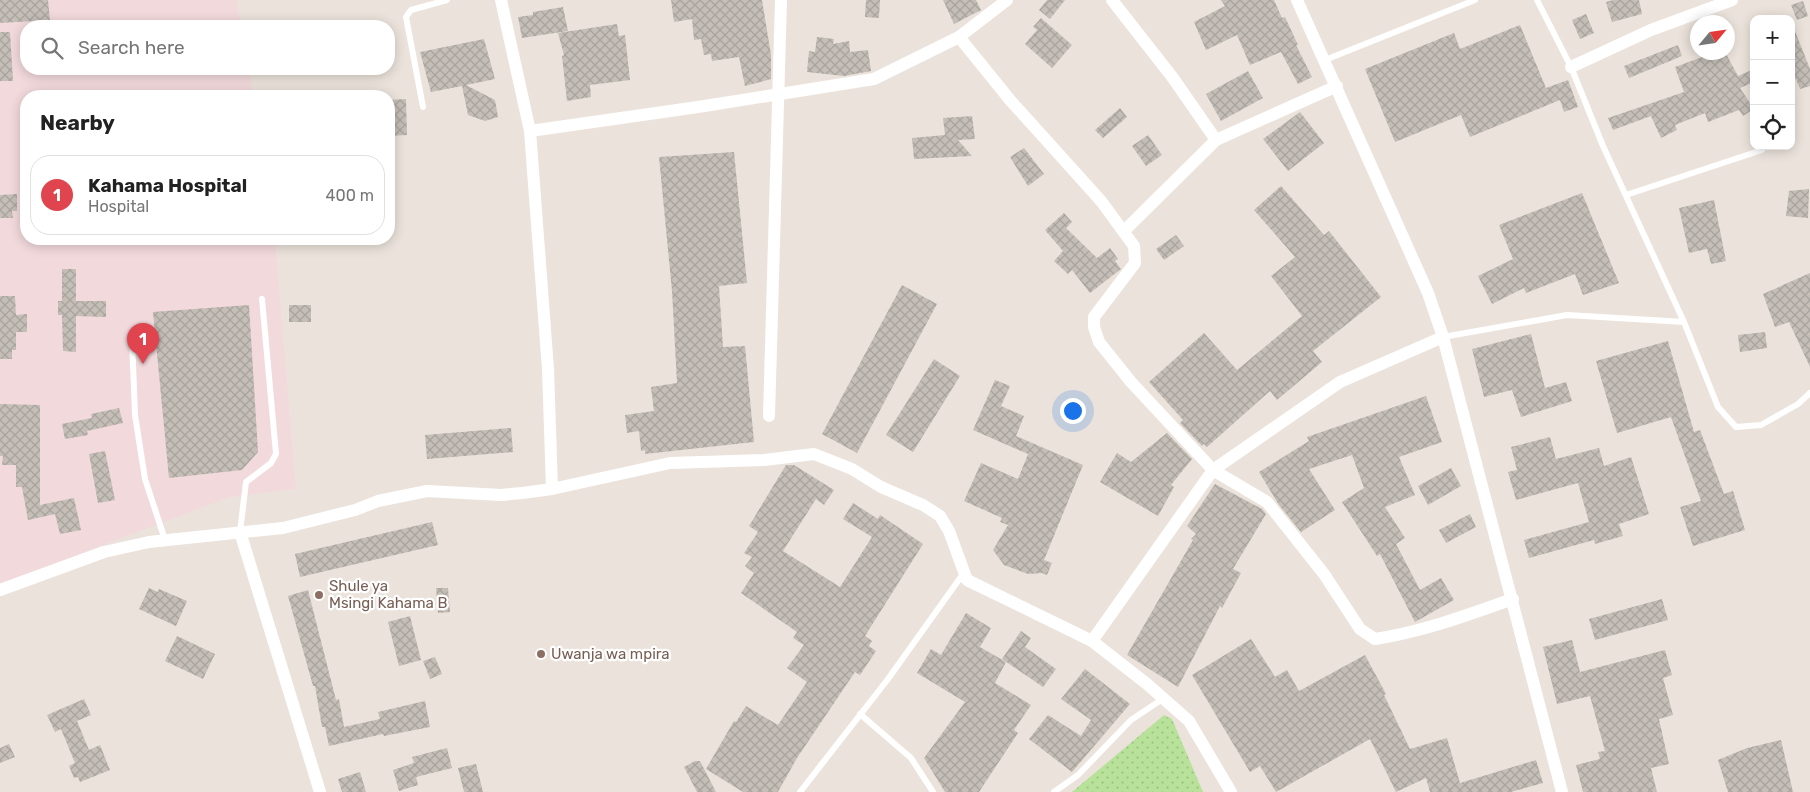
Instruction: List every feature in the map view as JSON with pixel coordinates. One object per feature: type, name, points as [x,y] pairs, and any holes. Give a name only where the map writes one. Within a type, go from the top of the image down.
[{"type":"street","points":[[501,0],[530,131],[548,369],[552,489]]},
{"type":"street","points":[[769,416],[782,0]]},
{"type":"street","points":[[530,131],[874,79],[959,37],[1007,0]]},
{"type":"street","points":[[1112,0],[1173,78],[1216,140]]},
{"type":"street","points":[[1297,0],[1428,293],[1443,337],[1562,792]]},
{"type":"street","points":[[1570,67],[1652,30],[1732,0]]},
{"type":"street","points":[[959,37],[1124,231],[1134,246],[1135,263],[1094,317],[1094,327],[1099,342],[1131,382],[1213,470],[1267,502],[1324,574],[1360,629],[1375,639],[1399,636],[1436,626],[1513,599]]},
{"type":"street","points":[[1124,231],[1216,140],[1337,86]]},
{"type":"street","points":[[1092,641],[1213,470],[1340,382],[1443,337]]},
{"type":"street","points":[[0,590],[104,552],[165,540],[300,525],[355,510],[378,501],[427,491],[501,495],[552,489],[670,463],[764,460],[814,454],[852,468],[881,487],[923,505],[940,516],[949,532],[963,574],[973,585],[1049,619],[1092,641],[1164,698],[1189,721],[1231,792]]},
{"type":"street","points":[[240,532],[320,792]]},
{"type":"lane","points":[[423,107],[406,17],[411,10],[447,0]]},
{"type":"lane","points":[[1325,60],[1475,0]]},
{"type":"lane","points":[[1537,0],[1570,67],[1684,322],[1718,407],[1736,427],[1761,425],[1798,404],[1810,393]]},
{"type":"lane","points":[[1626,195],[1762,150]]},
{"type":"lane","points":[[240,532],[246,482],[271,463],[276,454],[262,298]]},
{"type":"lane","points":[[1443,337],[1560,316],[1684,322]]},
{"type":"lane","points":[[132,338],[135,415],[144,479],[165,540]]},
{"type":"lane","points":[[800,792],[963,574]]},
{"type":"lane","points":[[1054,792],[1078,775],[1132,720],[1164,698]]},
{"type":"lane","points":[[860,714],[911,758],[933,792]]},
{"type":"shaded area","points":[[0,0],[236,0],[240,20],[20,20],[20,75],[250,75],[253,90],[20,90],[20,245],[276,245],[296,489],[230,497],[0,584]]},
{"type":"green space","points":[[1164,715],[1172,719],[1203,792],[1072,792]]},
{"type":"building","points":[[0,0],[48,0],[50,20],[20,20],[20,22],[0,23]]},
{"type":"building","points":[[671,0],[762,0],[771,55],[771,79],[745,86],[739,57],[712,61],[711,54],[704,55],[701,39],[694,40],[692,19],[674,22]]},
{"type":"building","points":[[866,0],[880,0],[879,18],[865,17]]},
{"type":"building","points":[[943,0],[976,0],[981,10],[954,24]]},
{"type":"building","points":[[1047,0],[1065,0],[1050,19],[1039,10]]},
{"type":"building","points":[[1221,0],[1274,0],[1282,18],[1285,17],[1312,77],[1298,84],[1281,52],[1250,65],[1237,35],[1206,50],[1194,22],[1225,6]]},
{"type":"building","points":[[1613,0],[1639,0],[1642,14],[1612,22],[1606,2]]},
{"type":"building","points":[[1803,1],[1808,16],[1797,20],[1791,5]]},
{"type":"building","points":[[563,7],[568,31],[522,38],[518,17],[533,15],[533,12]]},
{"type":"building","points":[[1586,14],[1594,33],[1580,39],[1572,20]]},
{"type":"building","points":[[1041,18],[1072,45],[1052,68],[1025,44],[1037,30],[1033,27]]},
{"type":"building","points":[[617,24],[619,36],[625,35],[630,80],[590,85],[591,97],[567,101],[562,56],[564,55],[558,33]]},
{"type":"building","points":[[1520,25],[1546,88],[1568,80],[1578,107],[1564,112],[1560,100],[1470,137],[1461,115],[1395,142],[1365,69],[1454,33],[1460,49]]},
{"type":"building","points":[[1795,31],[1810,69],[1810,86],[1800,89],[1796,79]]},
{"type":"building","points":[[0,32],[10,32],[13,81],[0,81]]},
{"type":"building","points":[[817,37],[834,39],[833,44],[849,41],[850,52],[868,50],[871,71],[844,76],[807,72],[809,51],[815,52]]},
{"type":"building","points":[[484,39],[495,79],[466,85],[495,100],[498,117],[485,121],[468,115],[462,86],[431,92],[420,52]]},
{"type":"building","points":[[1678,45],[1682,56],[1629,78],[1624,66]]},
{"type":"building","points":[[1694,60],[1729,60],[1738,76],[1750,71],[1750,84],[1740,88],[1750,103],[1750,112],[1743,116],[1739,110],[1708,122],[1705,113],[1675,125],[1677,130],[1661,138],[1651,116],[1613,130],[1608,118],[1684,92],[1675,67]]},
{"type":"building","points":[[1248,71],[1263,98],[1221,121],[1206,94]]},
{"type":"building","points":[[406,99],[407,135],[395,136],[395,100]]},
{"type":"building","points":[[1120,108],[1127,117],[1103,138],[1095,130]]},
{"type":"building","points":[[1300,112],[1324,143],[1288,171],[1263,139]]},
{"type":"building","points":[[972,116],[975,139],[958,140],[972,156],[914,159],[912,138],[945,135],[943,118]]},
{"type":"building","points":[[1148,135],[1162,155],[1146,166],[1132,146]]},
{"type":"building","points":[[1024,148],[1044,174],[1028,186],[1010,157]]},
{"type":"building","points":[[734,152],[747,283],[719,286],[723,347],[745,346],[754,442],[645,454],[645,450],[641,451],[639,431],[627,433],[625,415],[654,411],[651,387],[677,383],[672,291],[659,157]]},
{"type":"building","points":[[1281,186],[1324,235],[1329,231],[1381,297],[1313,351],[1322,362],[1277,400],[1270,391],[1207,447],[1204,444],[1202,446],[1180,423],[1183,420],[1149,382],[1204,333],[1237,370],[1302,316],[1271,276],[1295,257],[1254,210]]},
{"type":"building","points":[[1809,189],[1808,218],[1786,216],[1789,191]]},
{"type":"building","points":[[1582,193],[1619,283],[1583,295],[1575,274],[1526,293],[1524,288],[1492,304],[1478,276],[1513,259],[1499,225]]},
{"type":"building","points":[[17,194],[17,211],[12,211],[13,218],[0,218],[0,195]]},
{"type":"building","points":[[1714,200],[1726,261],[1711,264],[1707,249],[1689,253],[1679,208]]},
{"type":"building","points":[[1064,213],[1072,222],[1066,228],[1097,258],[1110,248],[1118,259],[1115,261],[1121,269],[1090,293],[1072,270],[1068,274],[1054,261],[1063,251],[1045,230]]},
{"type":"building","points":[[1176,235],[1184,246],[1164,260],[1156,249]]},
{"type":"building","points":[[62,269],[76,269],[76,301],[106,301],[106,317],[76,316],[76,352],[63,351],[62,315],[58,315],[58,301],[62,301]]},
{"type":"building","points":[[1810,273],[1810,367],[1789,322],[1775,327],[1763,294]]},
{"type":"building","points":[[902,285],[937,304],[857,453],[822,434]]},
{"type":"building","points":[[0,296],[15,296],[16,315],[27,314],[27,332],[16,332],[16,350],[12,350],[12,359],[0,359]]},
{"type":"building","points":[[249,305],[258,452],[242,470],[169,478],[153,312]]},
{"type":"building","points":[[289,305],[311,305],[311,322],[289,322]]},
{"type":"building","points":[[1765,332],[1767,348],[1740,352],[1738,335]]},
{"type":"building","points":[[1531,334],[1545,388],[1566,382],[1572,401],[1521,417],[1512,390],[1484,397],[1472,349]]},
{"type":"building","points":[[1668,341],[1694,432],[1700,430],[1724,494],[1733,491],[1745,530],[1693,546],[1680,507],[1701,501],[1671,417],[1617,433],[1596,361]]},
{"type":"building","points":[[934,359],[960,376],[913,452],[886,435]]},
{"type":"building","points":[[995,380],[1010,386],[1001,406],[1024,416],[1016,436],[1083,465],[1044,560],[1052,563],[1047,575],[1042,573],[1028,574],[1004,565],[993,550],[1008,525],[1000,522],[1002,518],[964,501],[981,463],[1018,479],[1028,454],[973,430]]},
{"type":"building","points":[[1426,396],[1442,442],[1399,457],[1415,495],[1385,507],[1405,538],[1396,544],[1420,590],[1441,578],[1454,600],[1415,622],[1380,554],[1377,556],[1342,502],[1364,488],[1352,455],[1309,469],[1335,510],[1301,532],[1279,505],[1259,472],[1309,441],[1307,437]]},
{"type":"building","points":[[0,404],[40,405],[40,505],[74,498],[81,530],[60,534],[55,514],[28,520],[22,487],[16,487],[16,465],[2,465],[3,456],[0,456]]},
{"type":"building","points":[[119,408],[123,423],[87,431],[88,435],[65,439],[62,424],[92,418],[91,414]]},
{"type":"building","points":[[511,428],[513,452],[427,459],[425,435]]},
{"type":"building","points":[[1167,433],[1192,459],[1171,485],[1174,487],[1158,516],[1100,482],[1117,453],[1131,462]]},
{"type":"building","points":[[1550,437],[1556,459],[1599,448],[1604,466],[1631,457],[1649,514],[1619,524],[1623,536],[1595,544],[1594,540],[1529,558],[1524,540],[1589,522],[1578,483],[1516,500],[1508,472],[1517,470],[1511,447]]},
{"type":"building","points":[[105,451],[115,500],[98,503],[89,454]]},
{"type":"building","points":[[786,465],[794,465],[834,490],[824,505],[816,499],[783,551],[840,587],[872,537],[843,519],[853,503],[878,519],[880,515],[923,544],[865,636],[872,641],[869,646],[876,651],[860,675],[855,672],[797,758],[778,792],[743,792],[706,769],[734,721],[736,722],[746,706],[778,725],[807,682],[787,668],[804,645],[793,638],[797,632],[741,593],[754,573],[745,566],[752,557],[744,553],[758,532],[749,526]]},
{"type":"building","points":[[1451,468],[1461,486],[1428,505],[1418,486]]},
{"type":"building","points":[[1215,484],[1262,509],[1266,514],[1233,569],[1241,573],[1222,608],[1220,606],[1178,687],[1127,655],[1193,540],[1191,539],[1196,534],[1187,526]]},
{"type":"building","points":[[1470,514],[1476,527],[1446,543],[1439,530]]},
{"type":"building","points":[[432,522],[438,545],[300,577],[295,554]]},
{"type":"building","points":[[149,588],[158,592],[159,589],[187,601],[176,626],[139,609]]},
{"type":"building","points":[[436,588],[448,588],[450,612],[438,613]]},
{"type":"building","points":[[308,590],[336,700],[339,699],[344,727],[380,719],[378,712],[425,701],[430,727],[384,736],[383,734],[329,746],[325,727],[322,727],[315,686],[313,686],[288,596]]},
{"type":"building","points":[[1662,599],[1668,620],[1595,640],[1589,619]]},
{"type":"building","points":[[966,613],[991,628],[980,647],[1006,662],[995,683],[1031,705],[1014,730],[1018,733],[979,792],[945,792],[924,758],[965,702],[917,673],[931,649],[941,655]]},
{"type":"building","points":[[410,616],[421,660],[399,666],[388,622]]},
{"type":"building","points":[[1021,631],[1031,638],[1025,647],[1056,669],[1043,687],[1002,659]]},
{"type":"building","points":[[177,636],[215,654],[203,679],[165,661]]},
{"type":"building","points":[[1251,639],[1275,677],[1287,670],[1299,691],[1365,655],[1386,694],[1384,695],[1410,749],[1447,738],[1460,783],[1536,760],[1543,783],[1511,792],[1430,792],[1426,778],[1396,792],[1370,739],[1276,792],[1260,766],[1250,772],[1192,675]]},
{"type":"building","points":[[1572,640],[1580,672],[1665,650],[1672,675],[1663,678],[1673,715],[1659,719],[1669,764],[1651,768],[1657,792],[1583,792],[1576,765],[1600,759],[1598,752],[1605,751],[1590,696],[1557,704],[1543,647]]},
{"type":"building","points":[[435,657],[442,674],[430,679],[423,661]]},
{"type":"building","points":[[1085,669],[1130,704],[1072,772],[1029,739],[1048,715],[1081,736],[1091,720],[1061,699]]},
{"type":"building","points":[[84,699],[91,715],[77,721],[89,750],[100,745],[110,770],[80,782],[78,777],[74,778],[69,766],[75,763],[61,729],[55,732],[47,715]]},
{"type":"building","points":[[1781,740],[1793,792],[1728,792],[1718,760],[1747,748]]},
{"type":"building","points":[[9,744],[15,757],[0,763],[0,748]]},
{"type":"building","points":[[447,748],[452,768],[416,777],[418,785],[399,791],[393,770],[414,763],[412,757]]},
{"type":"building","points":[[695,761],[700,761],[716,792],[697,792],[684,767]]},
{"type":"building","points":[[476,764],[483,792],[464,792],[458,768]]},
{"type":"building","points":[[360,772],[366,792],[342,792],[338,779]]},
{"type":"place","name":"Kahama Hospital","points":[[143,364]]},
{"type":"place","name":"Shule ya Msingi Kahama B","points":[[319,595]]},
{"type":"place","name":"Uwanja wa mpira","points":[[541,654]]}]
